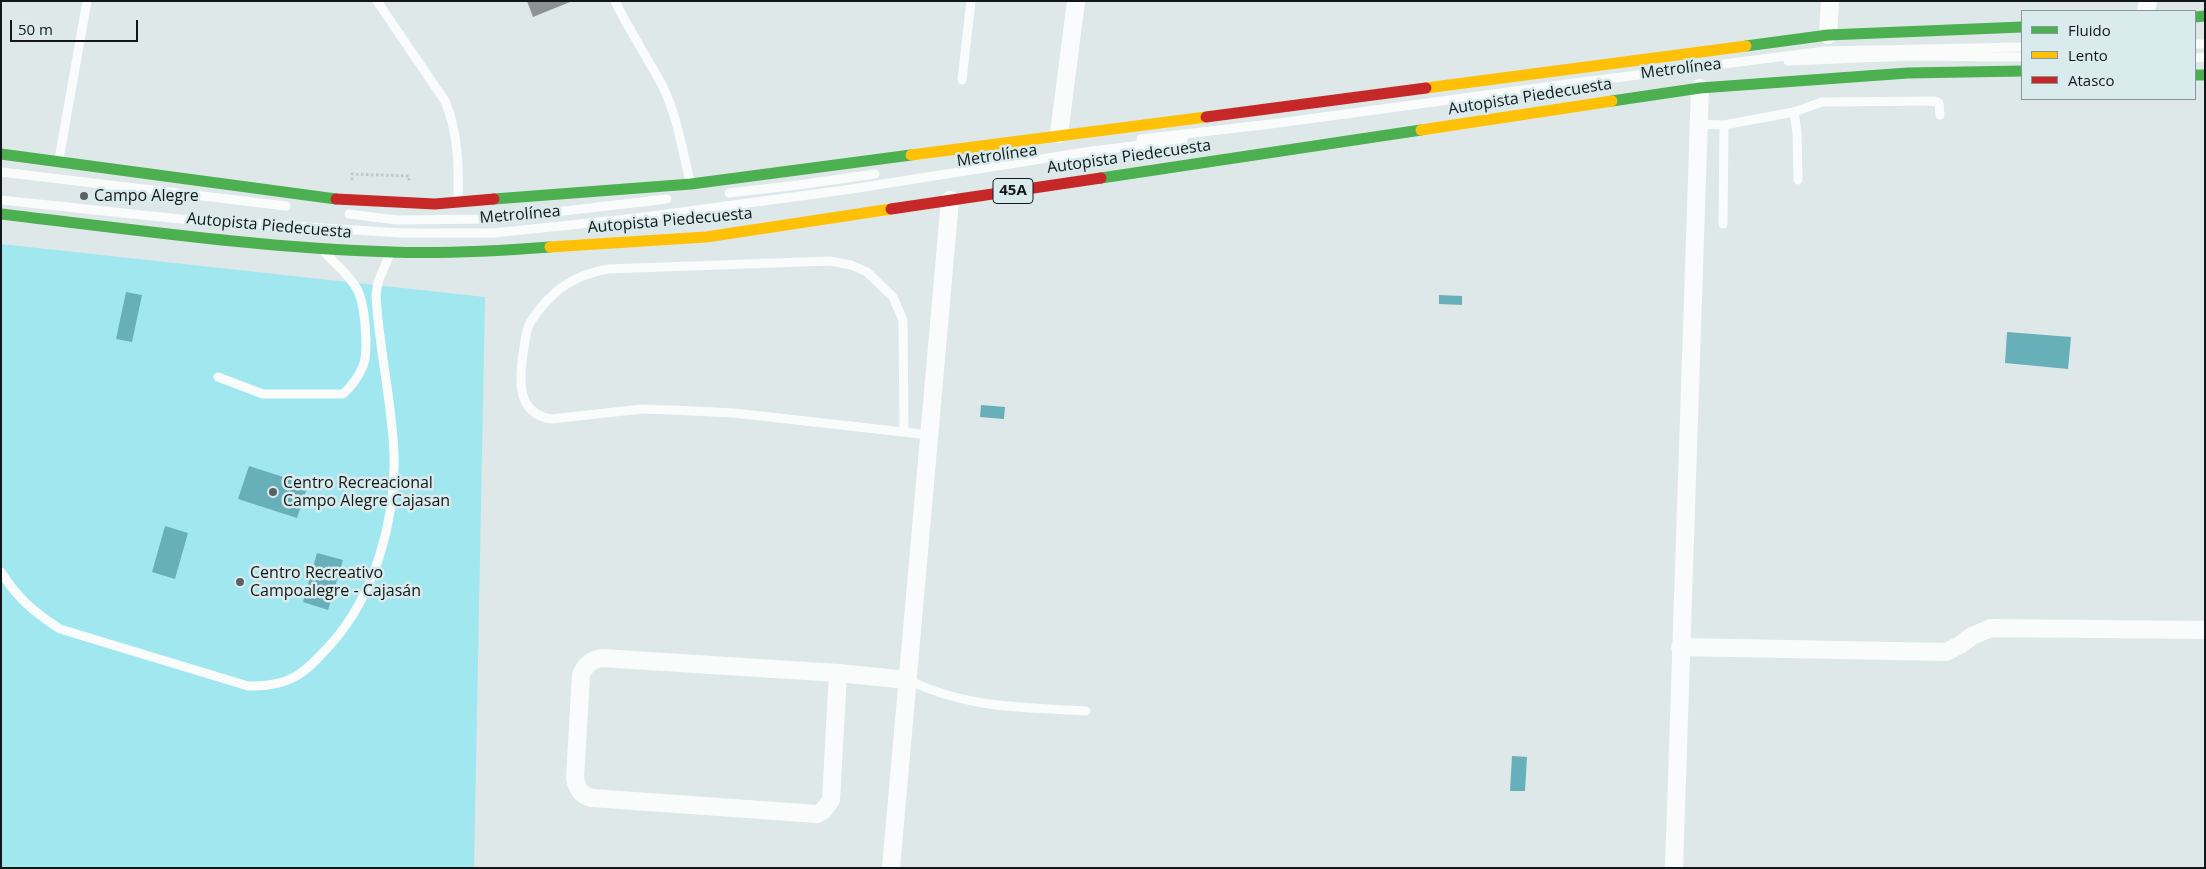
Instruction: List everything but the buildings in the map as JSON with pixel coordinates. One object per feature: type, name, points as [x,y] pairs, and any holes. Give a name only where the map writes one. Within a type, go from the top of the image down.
[{"type":"highway","name":"Autopista Piedecuesta","points":[[1,154],[351,201],[435,204],[691,184],[1059,134],[1828,35],[2021,27]]},
{"type":"highway","name":"Autopista Piedecuesta","points":[[1,214],[245,243],[392,252],[496,251],[706,237],[1700,88],[1908,73],[2021,71]]},
{"type":"street","points":[[1059,134],[1076,1]]},
{"type":"street","points":[[1828,35],[1830,1]]},
{"type":"street","points":[[1674,868],[1697,124],[1700,88]]},
{"type":"street","points":[[891,868],[950,200]]},
{"type":"street","points":[[1680,647],[1946,652],[1972,636],[1991,628],[2205,630]]},
{"type":"street","points":[[838,673],[831,800],[823,811],[817,814],[592,798],[578,789],[575,778],[581,675],[584,668],[594,660],[602,658],[838,673],[908,680]]},
{"type":"lane","points":[[59,162],[87,1]]},
{"type":"lane","points":[[377,1],[445,101],[451,114],[455,132],[459,173],[458,202]]},
{"type":"lane","points":[[615,1],[630,32],[662,86],[674,115],[691,184]]},
{"type":"lane","points":[[962,80],[971,1]]},
{"type":"lane","name":"Metrolínea","points":[[1027,151],[1271,124],[1825,51],[2021,47]]},
{"type":"lane","name":"Metrolínea","points":[[1,200],[180,219],[402,233],[494,233],[637,218],[835,192],[1092,151],[1333,121],[1763,62],[1908,56],[2021,56]]},
{"type":"lane","points":[[1697,124],[1724,125],[1794,112],[1822,102],[1934,100],[1939,103],[1940,115]]},
{"type":"lane","points":[[1794,112],[1797,132],[1798,180]]},
{"type":"lane","points":[[1723,224],[1724,125]]},
{"type":"lane","points":[[1,172],[298,208]]},
{"type":"lane","points":[[719,194],[798,185],[884,172]]},
{"type":"lane","name":"Metrolínea","points":[[338,212],[397,220],[495,219],[680,198]]},
{"type":"lane","points":[[218,377],[263,394],[343,394],[356,382],[365,357],[364,313],[360,296],[346,274],[321,248]]},
{"type":"lane","points":[[1,572],[13,591],[35,613],[60,629],[248,686],[270,686],[291,680],[314,663],[342,632],[364,597],[378,560],[391,504],[394,453],[376,296],[382,271],[392,252]]},
{"type":"lane","points":[[904,432],[903,320],[892,297],[880,283],[867,272],[851,265],[830,261],[608,269],[589,272],[563,286],[550,298],[526,331],[520,379],[524,398],[530,408],[540,417],[552,419],[642,409],[671,410],[734,413],[930,435]]},
{"type":"lane","points":[[908,680],[955,699],[982,704],[1086,711]]},
{"type":"shaded area","name":"Centro Recreativo Campoalegre - Cajasán","points":[[1,244],[485,297],[474,868],[1,868]]},
{"type":"shaded area","points":[[126,292],[142,295],[132,342],[116,339]]},
{"type":"shaded area","points":[[1439,295],[1462,296],[1462,305],[1439,304]]},
{"type":"shaded area","points":[[2007,332],[2071,337],[2068,369],[2005,363]]},
{"type":"shaded area","points":[[981,405],[1005,407],[1004,419],[980,417]]},
{"type":"shaded area","name":"Centro Recreacional Campo Alegre Cajasan","points":[[249,466],[308,485],[297,518],[238,499]]},
{"type":"shaded area","points":[[165,526],[188,533],[175,579],[152,572]]},
{"type":"shaded area","points":[[317,553],[343,560],[328,610],[303,602]]},
{"type":"shaded area","points":[[1512,756],[1527,757],[1525,791],[1510,791]]},
{"type":"traffic: fast","points":[[2196,17],[2205,16]]},
{"type":"traffic: fast","points":[[1746,46],[1828,35],[2021,27]]},
{"type":"traffic: fast","points":[[1612,101],[1700,88],[1908,73],[2021,71]]},
{"type":"traffic: fast","points":[[2196,75],[2205,75]]},
{"type":"traffic: fast","points":[[1101,178],[1421,130]]},
{"type":"traffic: fast","points":[[1,154],[336,199]]},
{"type":"traffic: fast","points":[[494,199],[691,184],[911,155]]},
{"type":"traffic: fast","points":[[1,214],[195,237],[342,250],[431,253],[550,247]]},
{"type":"traffic: slow","points":[[1426,88],[1746,46]]},
{"type":"traffic: slow","points":[[1421,130],[1612,101]]},
{"type":"traffic: slow","points":[[911,155],[1206,117]]},
{"type":"traffic: slow","points":[[550,247],[706,237],[891,209]]},
{"type":"traffic: jam","points":[[1206,117],[1426,88]]},
{"type":"traffic: jam","points":[[891,209],[1101,178]]},
{"type":"traffic: jam","points":[[336,199],[435,204],[494,199]]},
{"type":"place","name":"Campo Alegre","points":[[84,196]]},
{"type":"place","name":"Centro Recreacional Campo Alegre Cajasan","points":[[273,492]]},
{"type":"place","name":"Centro Recreativo Campoalegre - Cajasán","points":[[240,582]]}]
